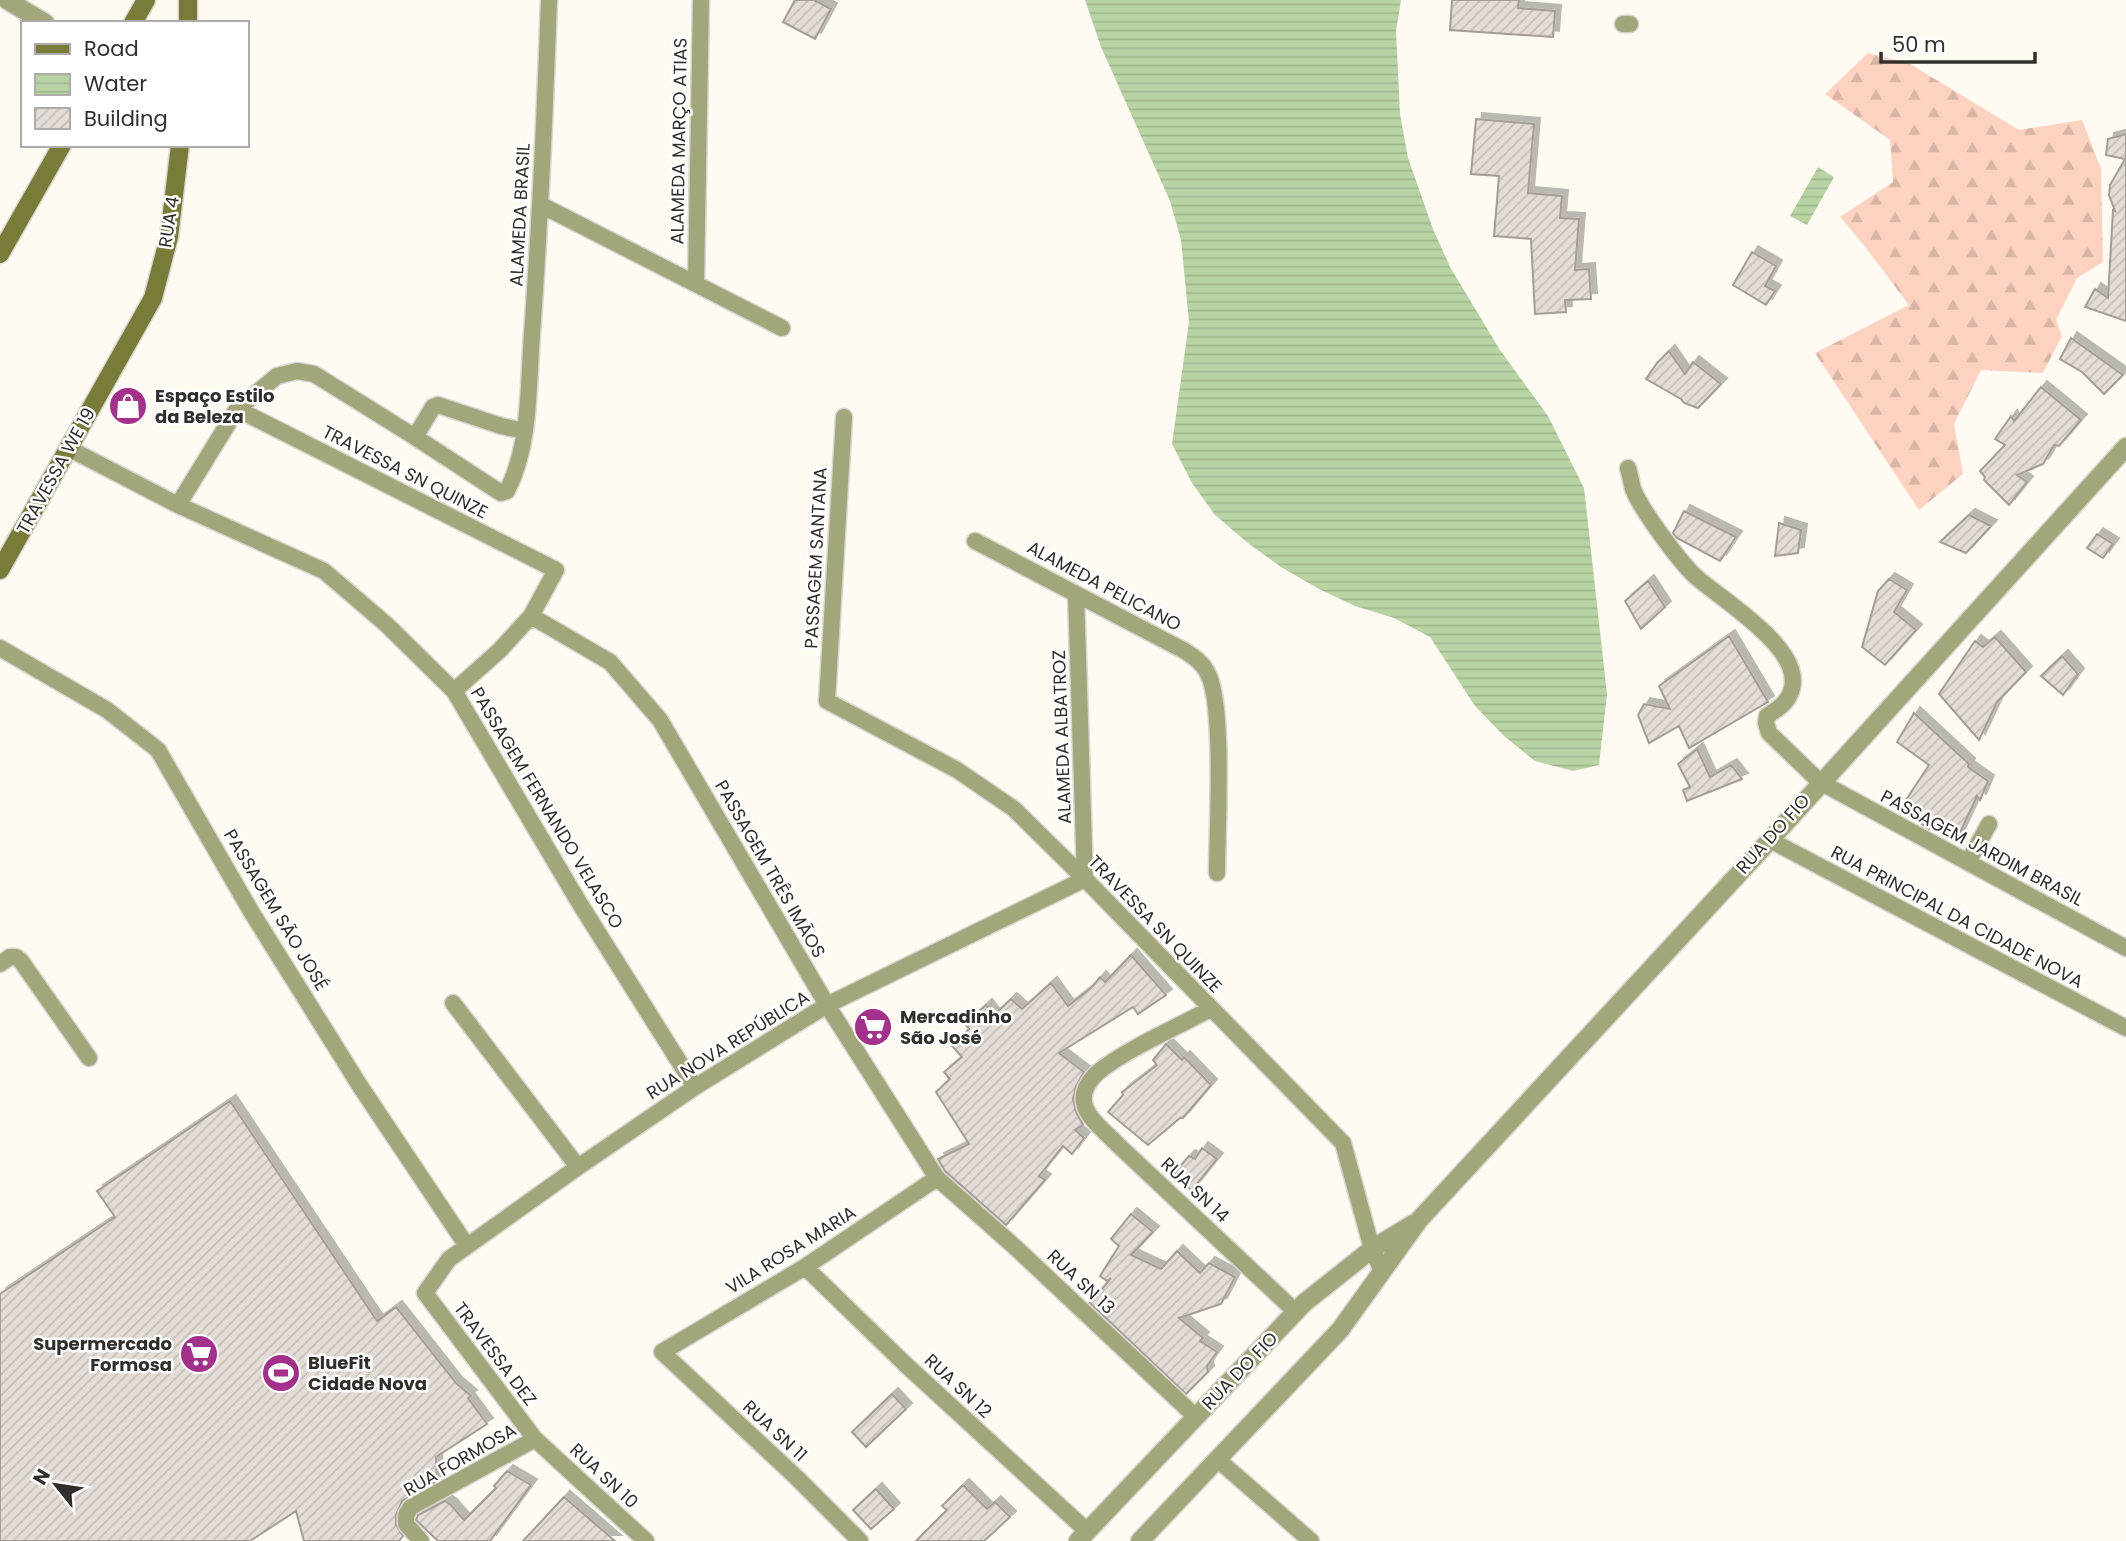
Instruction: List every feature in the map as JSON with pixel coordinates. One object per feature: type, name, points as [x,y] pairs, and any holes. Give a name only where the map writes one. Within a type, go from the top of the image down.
[{"type":"main road","points":[[133,21],[145,0]]},
{"type":"main road","points":[[188,0],[188,21]]},
{"type":"main road","points":[[0,254],[61,147]]},
{"type":"main road","name":"RUA 4","points":[[153,298],[169,237],[180,147]]},
{"type":"main road","name":"TRAVESSA WE 19","points":[[0,570],[153,298]]},
{"type":"street","points":[[7,0],[42,21]]},
{"type":"street","name":"ALAMEDA BRASIL","points":[[415,437],[503,494],[508,491],[515,476],[524,432],[541,205],[549,0]]},
{"type":"street","name":"ALAMEDA MARÇO ATIAS","points":[[696,283],[701,0]]},
{"type":"street","points":[[541,205],[782,328]]},
{"type":"street","points":[[178,505],[237,408],[277,376],[297,371],[314,374],[415,437],[433,407],[438,405],[524,432]]},
{"type":"street","name":"TRAVESSA SN QUINZE","points":[[237,408],[556,570],[531,616]]},
{"type":"street","name":"PASSAGEM SANTANA","points":[[827,701],[844,417]]},
{"type":"street","name":"PASSAGEM FERNANDO VELASCO","points":[[68,447],[178,505],[324,571],[387,625],[454,691],[580,904],[695,1087]]},
{"type":"street","name":"RUA DO FIO","points":[[1140,1541],[1340,1330],[1419,1220],[2126,447]]},
{"type":"street","name":"PASSAGEM JARDIM BRASIL","points":[[1628,468],[1634,490],[1672,550],[1695,575],[1763,631],[1783,654],[1794,679],[1785,702],[1768,716],[1766,723],[1769,733],[1820,782],[2126,948]]},
{"type":"street","name":"ALAMEDA PELICANO","points":[[975,541],[1200,661],[1209,674],[1217,721],[1217,873]]},
{"type":"street","name":"ALAMEDA ALBATROZ","points":[[1076,594],[1085,878]]},
{"type":"street","points":[[454,691],[500,650],[531,616]]},
{"type":"street","name":"PASSAGEM TRÊS IMÃOS","points":[[531,616],[610,662],[660,720],[827,1005],[937,1178]]},
{"type":"street","name":"PASSAGEM SÃO JOSÉ","points":[[0,648],[107,710],[158,750],[252,914],[360,1086],[467,1246]]},
{"type":"street","name":"TRAVESSA SN QUINZE","points":[[827,701],[957,770],[1014,809],[1085,878],[1343,1143],[1372,1249],[1382,1272]]},
{"type":"street","points":[[1968,862],[1989,824]]},
{"type":"street","name":"RUA PRINCIPAL DA CIDADE NOVA","points":[[1769,840],[2126,1028]]},
{"type":"street","name":"RUA NOVA REPÚBLICA","points":[[425,1293],[449,1259],[695,1087],[827,1005],[1085,878]]},
{"type":"street","points":[[0,964],[9,957],[16,957],[21,961],[89,1058]]},
{"type":"street","points":[[453,1003],[578,1167]]},
{"type":"street","name":"RUA SN 14","points":[[1210,1009],[1096,1074],[1086,1087],[1084,1101],[1089,1115],[1296,1312]]},
{"type":"street","name":"VILA ROSA MARIA","points":[[662,1352],[805,1267],[937,1178]]},
{"type":"street","name":"RUA SN 13","points":[[937,1178],[1016,1248],[1196,1417]]},
{"type":"street","name":"RUA DO FIO","points":[[1083,1536],[1304,1303],[1372,1249],[1419,1220]]},
{"type":"street","name":"RUA SN 12","points":[[805,1267],[1083,1536]]},
{"type":"street","name":"TRAVESSA DEZ","points":[[425,1293],[535,1439]]},
{"type":"street","name":"RUA SN 11","points":[[662,1352],[796,1477],[860,1541]]},
{"type":"street","name":"RUA FORMOSA","points":[[421,1541],[406,1524],[406,1515],[411,1507],[535,1439]]},
{"type":"street","name":"RUA SN 10","points":[[535,1439],[646,1541]]},
{"type":"street","points":[[1217,1459],[1311,1541]]},
{"type":"green space","points":[[1868,53],[1910,64],[2019,130],[2082,120],[2101,169],[2103,262],[2077,278],[2056,320],[2062,336],[2043,373],[1981,370],[1954,424],[1963,474],[1919,510],[1815,353],[1909,305],[1840,217],[1893,182],[1890,140],[1825,94]]},
{"type":"water","points":[[1085,0],[1401,0],[1396,31],[1400,114],[1408,158],[1433,229],[1450,267],[1500,350],[1548,416],[1584,488],[1607,694],[1599,765],[1573,771],[1535,761],[1504,736],[1475,706],[1430,637],[1394,618],[1355,606],[1281,567],[1215,515],[1192,483],[1172,444],[1189,322],[1181,240],[1170,201],[1101,47]]},
{"type":"water","points":[[1818,167],[1834,177],[1807,225],[1790,216]]},
{"type":"building","points":[[795,0],[814,0],[831,9],[815,39],[783,22]]},
{"type":"building","points":[[1452,0],[1519,0],[1518,8],[1555,11],[1553,37],[1450,30]]},
{"type":"building","points":[[1476,119],[1534,124],[1528,193],[1562,196],[1560,218],[1579,219],[1575,270],[1589,269],[1591,299],[1565,300],[1566,312],[1535,314],[1531,239],[1494,236],[1499,176],[1471,174]]},
{"type":"building","points":[[2126,134],[2126,321],[2085,307],[2095,289],[2108,298],[2113,210],[2115,211],[2109,195],[2110,185],[2125,159],[2106,155],[2108,139]]},
{"type":"building","points":[[1752,252],[1776,266],[1765,286],[1775,291],[1766,305],[1733,285]]},
{"type":"building","points":[[2071,338],[2123,375],[2104,394],[2082,372],[2060,359]]},
{"type":"building","points":[[1669,351],[1685,374],[1693,362],[1721,384],[1698,408],[1684,403],[1646,379]]},
{"type":"building","points":[[2041,387],[2081,420],[2059,446],[2054,445],[2043,464],[2017,475],[2027,482],[2009,505],[1984,480],[1985,477],[1980,471],[2005,445],[1995,439],[2011,416],[2014,421]]},
{"type":"building","points":[[1684,511],[1736,537],[1720,561],[1677,538],[1673,533]]},
{"type":"building","points":[[1969,515],[1991,526],[1966,553],[1940,542]]},
{"type":"building","points":[[1779,523],[1801,530],[1798,553],[1775,556]]},
{"type":"building","points":[[2097,534],[2113,544],[2103,558],[2087,548]]},
{"type":"building","points":[[1889,579],[1907,590],[1894,612],[1916,630],[1885,665],[1862,647],[1878,591]]},
{"type":"building","points":[[1648,581],[1665,607],[1641,629],[1625,601]]},
{"type":"building","points":[[1729,636],[1768,702],[1689,748],[1679,726],[1649,743],[1638,715],[1644,704],[1670,709],[1659,686]]},
{"type":"building","points":[[1995,637],[2026,672],[1997,702],[1979,740],[1939,694],[1975,641],[1983,647]]},
{"type":"building","points":[[2062,656],[2078,674],[2063,695],[2041,676]]},
{"type":"building","points":[[1914,713],[1969,764],[1968,767],[1988,781],[1980,800],[1977,796],[1957,839],[1935,819],[1929,829],[1900,809],[1929,765],[1897,742]]},
{"type":"building","points":[[1697,749],[1710,777],[1731,765],[1742,779],[1687,801],[1683,790],[1690,787],[1678,764]]},
{"type":"building","points":[[1131,955],[1166,995],[1138,1014],[1133,1007],[1059,1053],[1084,1072],[1076,1086],[1073,1099],[1083,1125],[1075,1130],[1084,1138],[1072,1154],[1063,1146],[1039,1176],[1045,1180],[1006,1225],[945,1171],[938,1159],[969,1144],[936,1092],[950,1079],[944,1072],[962,1057],[952,1046],[969,1029],[965,1024],[986,1005],[994,1015],[1011,999],[1022,1009],[1051,983],[1068,1006],[1100,977],[1105,982]]},
{"type":"building","points":[[1166,1044],[1182,1060],[1184,1057],[1211,1085],[1183,1118],[1148,1145],[1108,1112],[1123,1095],[1122,1092],[1157,1065],[1153,1060]]},
{"type":"building","name":"Supermercado Formosa","points":[[230,1101],[377,1321],[396,1307],[456,1383],[471,1396],[468,1398],[487,1424],[436,1457],[437,1481],[402,1501],[396,1515],[396,1525],[403,1536],[399,1541],[304,1541],[296,1511],[250,1541],[0,1541],[0,1294],[115,1217],[97,1191]]},
{"type":"building","points":[[1202,1148],[1217,1159],[1192,1190],[1181,1183],[1175,1172],[1189,1156],[1195,1159]]},
{"type":"building","points":[[1131,1214],[1153,1232],[1131,1255],[1161,1269],[1177,1251],[1200,1273],[1209,1263],[1235,1277],[1221,1304],[1179,1318],[1203,1338],[1200,1341],[1217,1352],[1207,1366],[1208,1372],[1186,1394],[1090,1303],[1111,1278],[1107,1281],[1100,1276],[1119,1246],[1111,1239]]},
{"type":"building","points":[[892,1394],[906,1409],[866,1447],[852,1432]]},
{"type":"building","points":[[507,1471],[531,1485],[490,1541],[438,1541],[416,1520],[418,1515],[445,1501],[464,1520],[496,1488],[494,1486]]},
{"type":"building","points":[[963,1485],[987,1509],[995,1502],[1010,1517],[984,1541],[916,1541],[947,1510],[942,1506]]},
{"type":"building","points":[[876,1489],[894,1509],[871,1529],[853,1510]]},
{"type":"building","points":[[564,1497],[615,1541],[523,1541]]},
{"type":"place","name":"Espaço Estilo da Beleza","points":[[128,406]]},
{"type":"place","name":"Mercadinho São José","points":[[873,1027]]},
{"type":"place","name":"Supermercado Formosa","points":[[199,1354]]},
{"type":"place","name":"BlueFit Cidade Nova","points":[[281,1373]]}]
